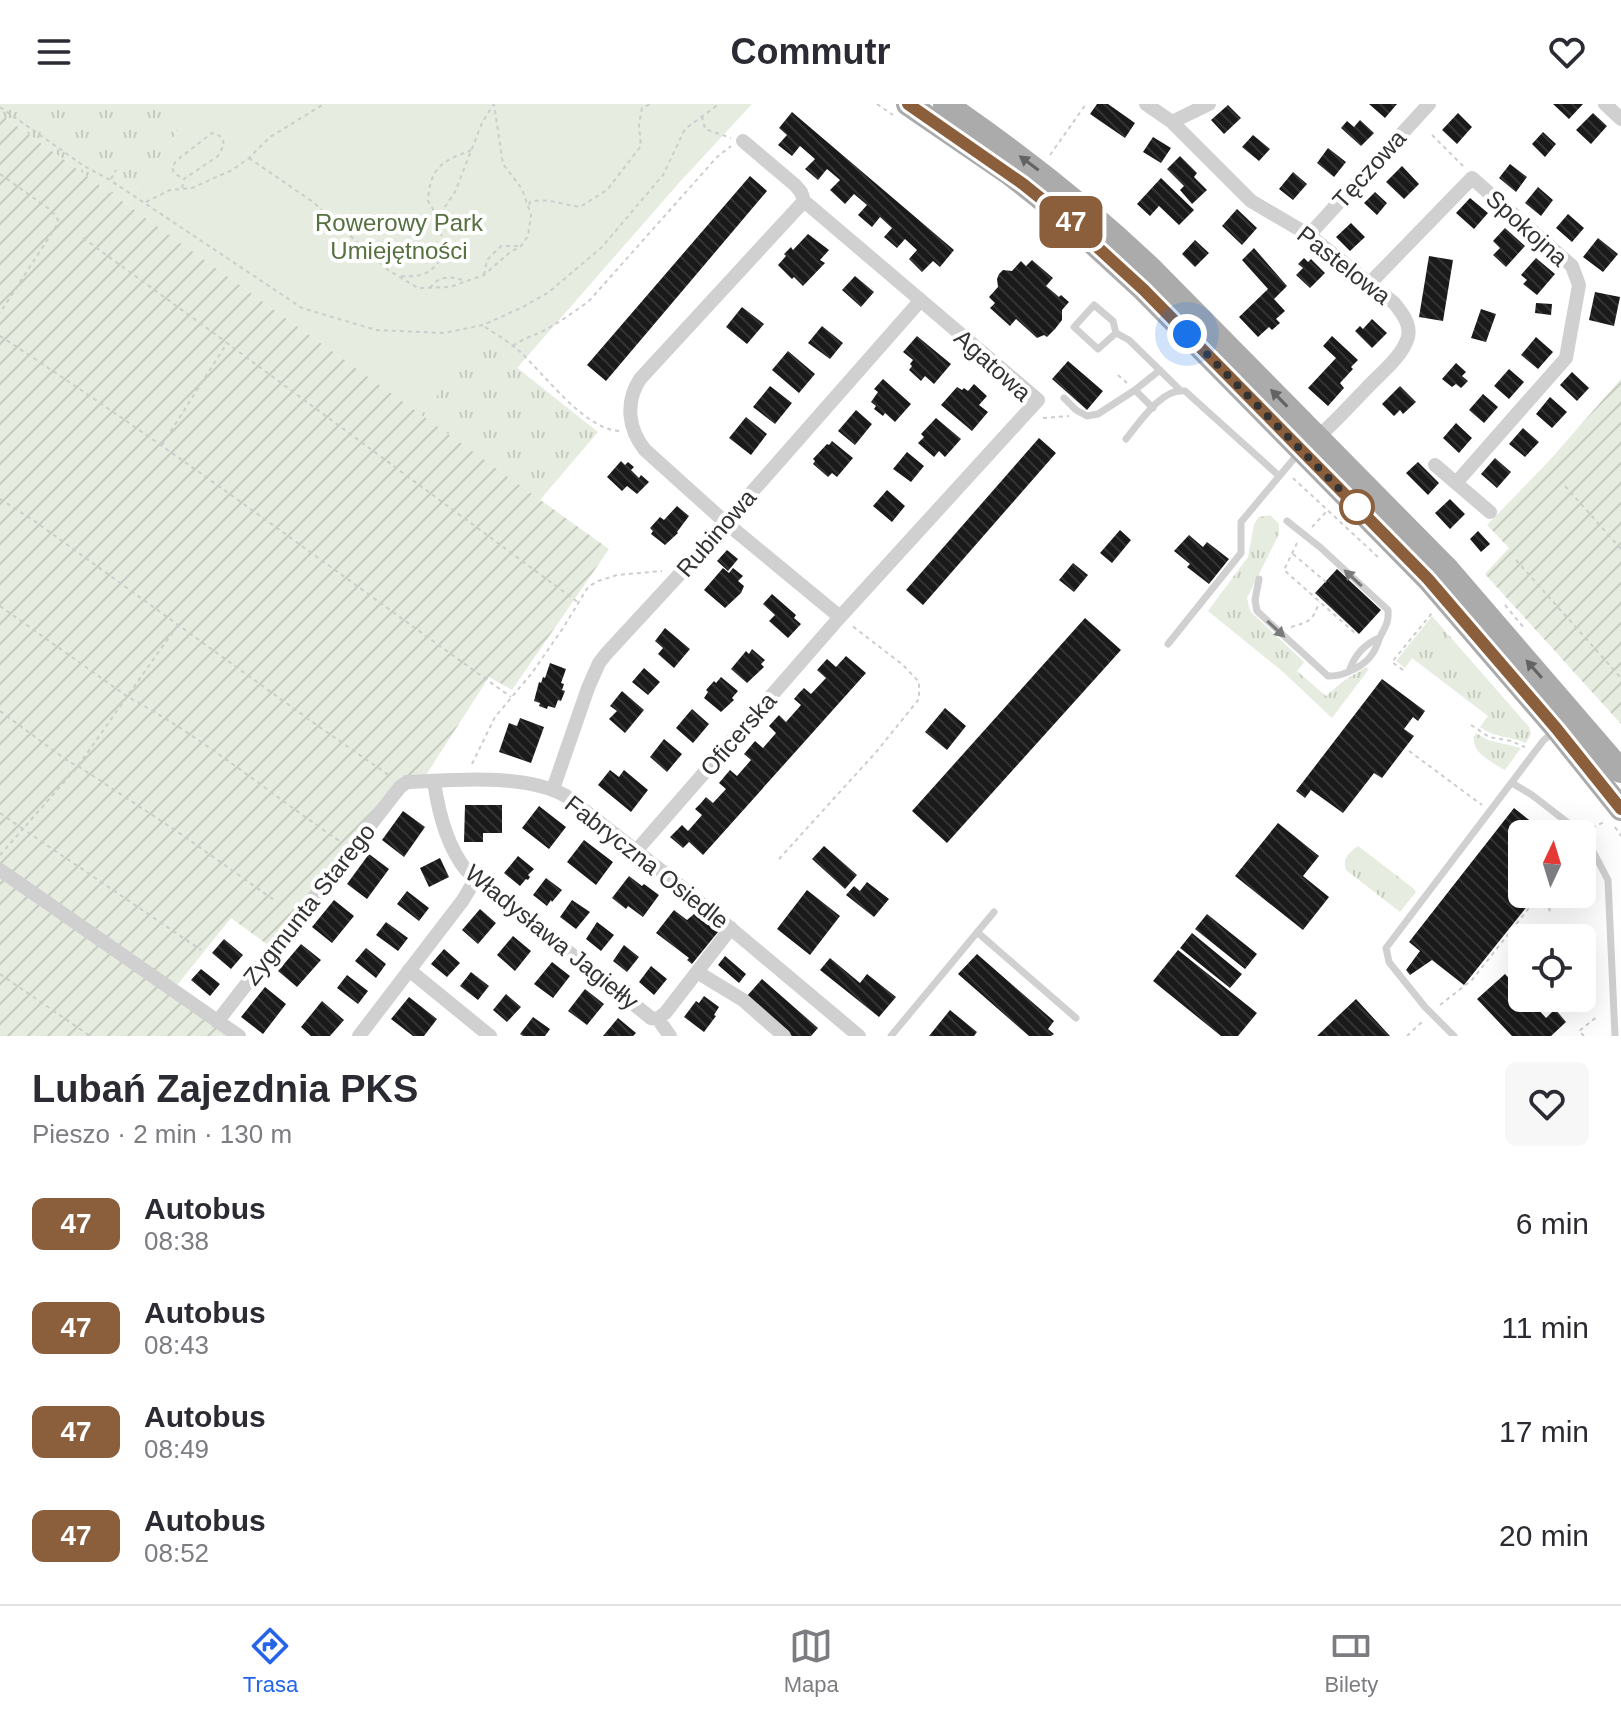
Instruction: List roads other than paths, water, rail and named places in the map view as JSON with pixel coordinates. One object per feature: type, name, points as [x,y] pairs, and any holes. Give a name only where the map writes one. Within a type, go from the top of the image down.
[{"type":"main road","points":[[908,104],[1009,173],[1069,221],[1309,444]]},
{"type":"main road","points":[[945,104],[1046,176],[1116,235],[1309,444],[1428,579],[1565,721],[1621,771]]},
{"type":"main road","points":[[1565,721],[1615,814]]},
{"type":"street","name":"Pastelowa","points":[[1146,104],[1172,122],[1251,201],[1309,235],[1394,303],[1404,317],[1408,327],[1407,338],[1396,357],[1332,426],[1309,444]]},
{"type":"street","points":[[1172,122],[1209,104]]},
{"type":"street","name":"Tęczowa","points":[[1309,235],[1429,104]]},
{"type":"street","points":[[1605,104],[1621,119]]},
{"type":"street","name":"Agatowa","points":[[743,141],[795,185],[804,201],[1038,400],[840,617]]},
{"type":"street","name":"Spokojna","points":[[1370,283],[1472,178],[1572,266],[1579,285],[1566,358],[1456,483]]},
{"type":"street","points":[[804,201],[640,379],[631,397],[632,424],[645,450],[725,522],[840,617]]},
{"type":"street","name":"Rubinowa","points":[[553,789],[599,663],[920,301]]},
{"type":"street","points":[[1435,465],[1490,512]]},
{"type":"street","name":"Oficerska","points":[[636,851],[840,617]]},
{"type":"street","name":"Fabryczna Osiedle","points":[[402,785],[466,780],[531,783],[553,789],[636,851],[859,1036]]},
{"type":"street","name":"Władysława Jagiełły","points":[[434,781],[442,817],[463,867],[649,1016],[658,1019],[666,1012],[731,928]]},
{"type":"street","name":"Zygmunta Starego","points":[[217,1022],[402,785]]},
{"type":"street","points":[[0,870],[239,1036]]},
{"type":"street","points":[[359,1036],[463,900],[476,878]]},
{"type":"street","points":[[409,970],[490,1036]]},
{"type":"street","points":[[697,972],[743,1000],[784,1036]]},
{"type":"street","points":[[658,1019],[670,1036]]},
{"type":"lane","points":[[1116,333],[1098,349],[1074,327],[1094,305],[1113,321],[1116,333],[1129,340],[1180,390]]},
{"type":"lane","points":[[1064,398],[1087,416],[1098,414],[1160,370]]},
{"type":"lane","points":[[1135,390],[1153,408]]},
{"type":"lane","points":[[1126,439],[1168,393],[1185,391],[1281,472]]},
{"type":"lane","points":[[1168,644],[1241,553],[1241,522],[1281,472],[1309,444]]},
{"type":"lane","points":[[1259,579],[1256,588],[1257,611],[1328,676],[1340,675],[1350,669],[1361,651],[1379,638],[1388,620],[1388,610],[1287,521]]},
{"type":"lane","points":[[1454,1036],[1389,962],[1386,948],[1543,741],[1565,721]]},
{"type":"lane","points":[[1512,783],[1585,836],[1608,880],[1615,1036]]},
{"type":"lane","points":[[891,1036],[994,912]]},
{"type":"lane","points":[[977,932],[1076,1018]]},
{"type":"park label","name":"Rowerowy Park Umiejętności","points":[[399,236]]}]
